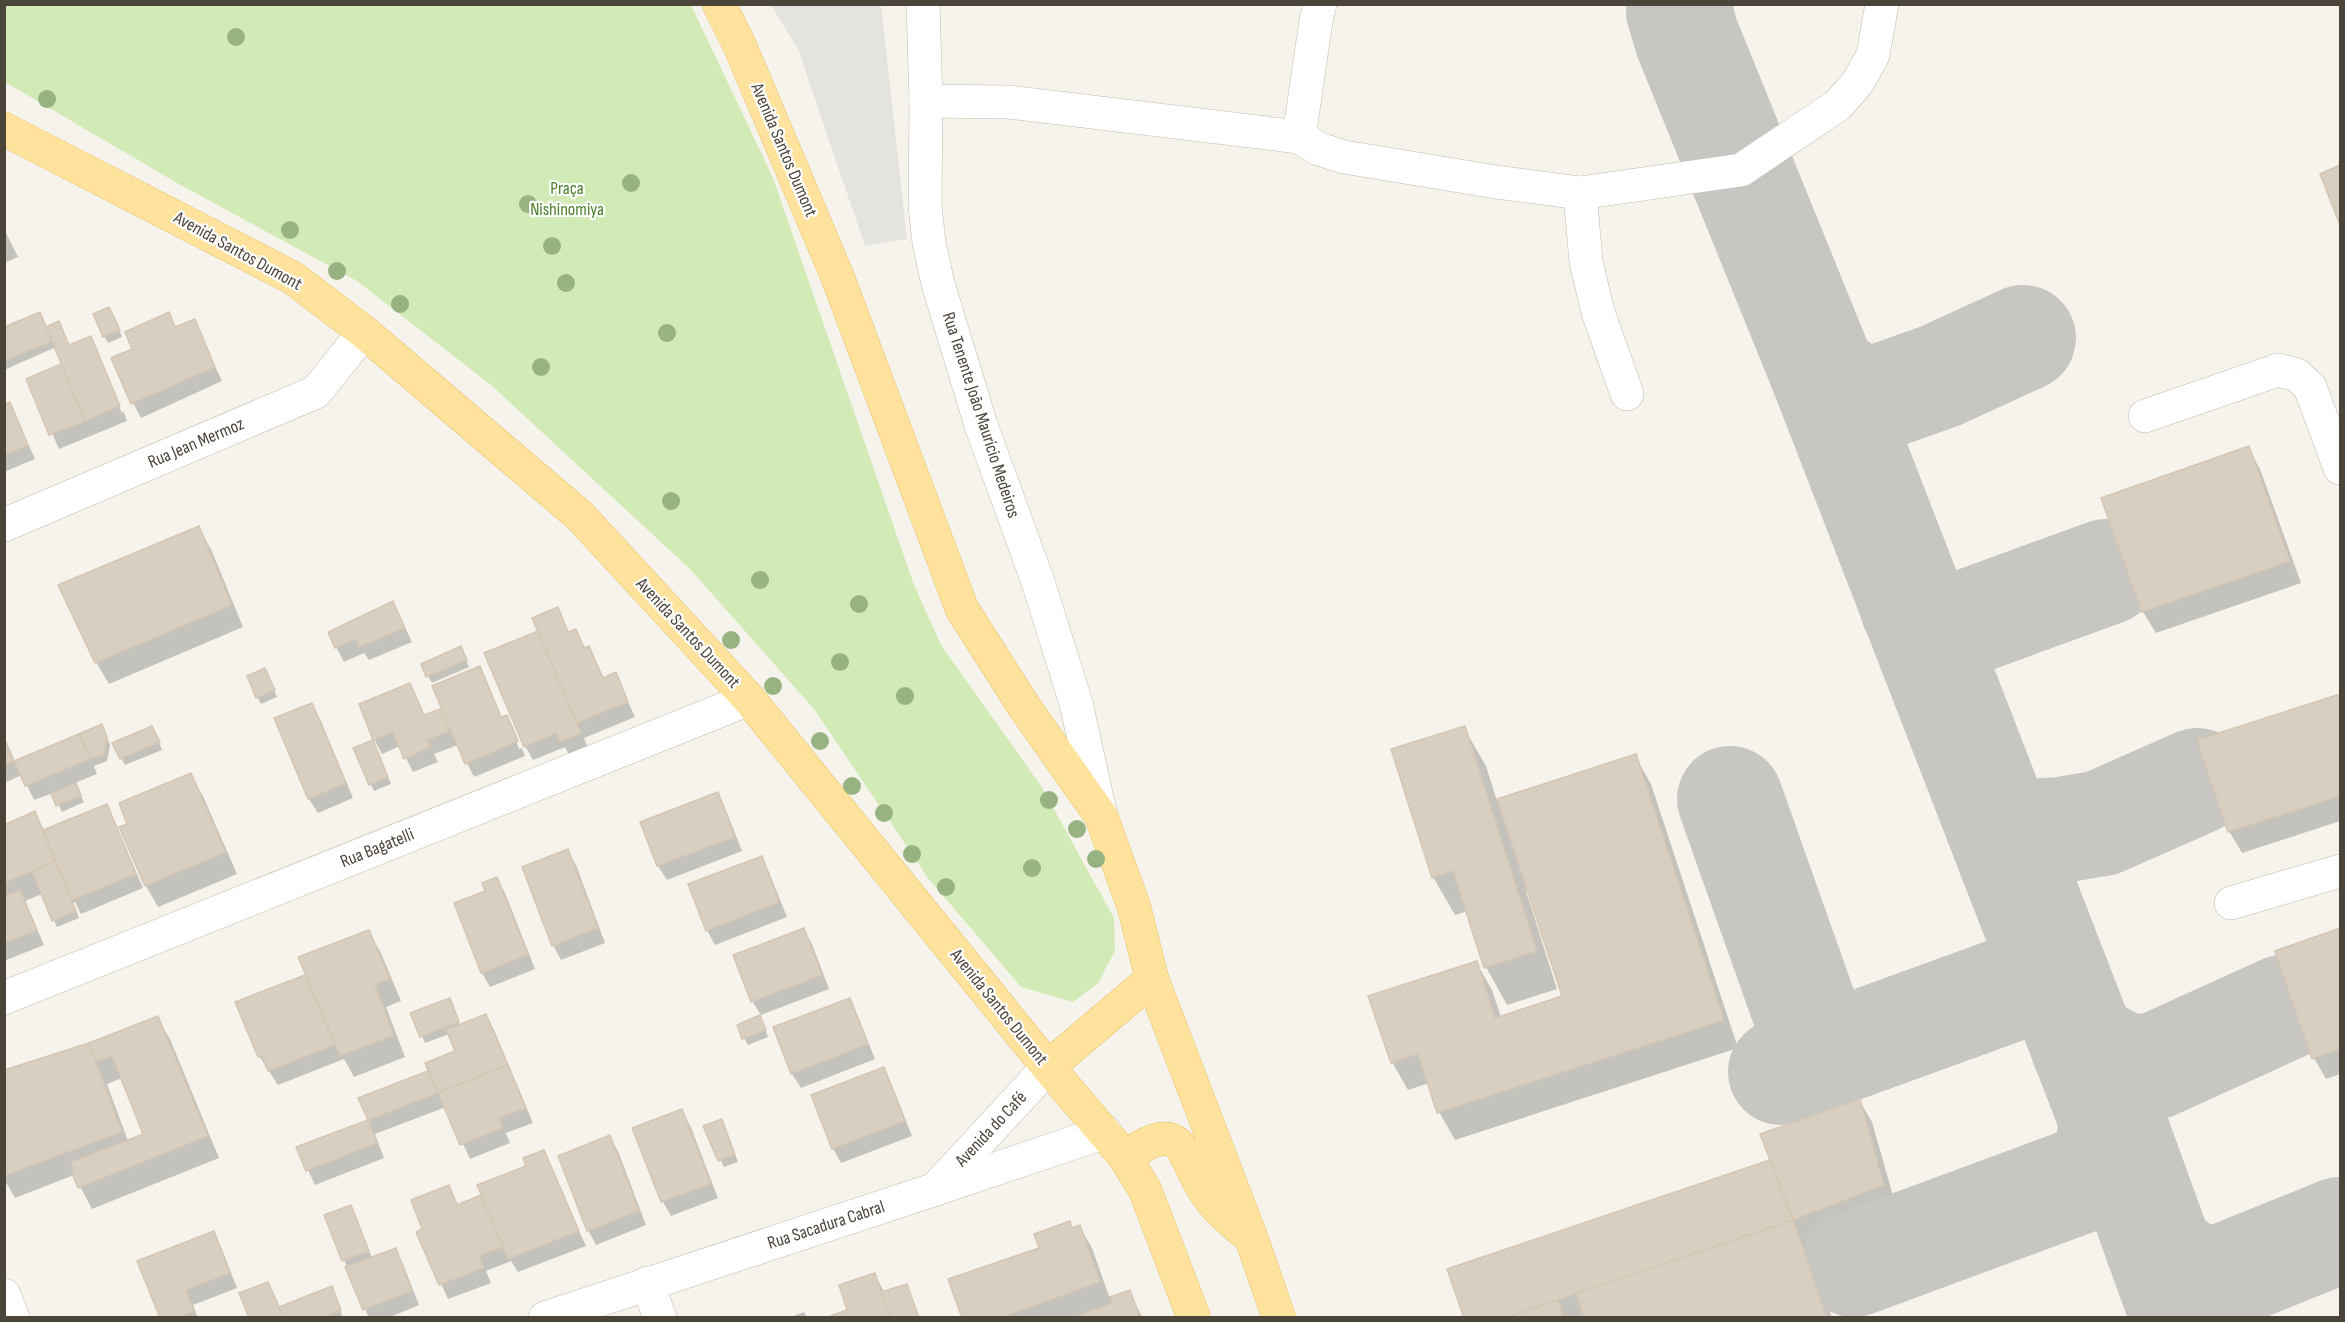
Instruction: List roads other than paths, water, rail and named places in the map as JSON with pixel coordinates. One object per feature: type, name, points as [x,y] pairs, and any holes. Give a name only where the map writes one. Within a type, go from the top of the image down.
[{"type":"main road","name":"Avenida Santos Dumont","points":[[719,4],[739,44],[838,278],[962,609],[1025,708],[1101,816],[1134,907],[1152,979],[1252,1240],[1279,1317]]},
{"type":"main road","name":"Avenida Santos Dumont","points":[[4,129],[293,278],[364,332],[580,516],[749,699],[1048,1067],[1125,1157],[1144,1190],[1194,1317]]},
{"type":"main road","points":[[1048,1067],[1152,979]]},
{"type":"main road","points":[[1125,1157],[1145,1143],[1166,1138],[1175,1141],[1183,1148],[1210,1200],[1252,1240]]},
{"type":"street","name":"Rua Tenente João Maurício Medeiros","points":[[923,4],[926,101],[925,205],[929,243],[938,284],[981,425],[1038,582],[1072,692],[1101,816]]},
{"type":"street","points":[[1299,137],[1320,4]]},
{"type":"street","points":[[926,101],[1009,102],[1299,137],[1319,149],[1344,157],[1580,193],[1741,170],[1838,105],[1858,82],[1873,55],[1882,4]]},
{"type":"street","points":[[1580,193],[1588,272],[1598,312],[1628,394]]},
{"type":"street","name":"Rua Jean Mermoz","points":[[4,525],[316,392],[364,332]]},
{"type":"street","points":[[2145,416],[2278,370],[2297,375],[2310,387],[2340,468]]},
{"type":"street","name":"Rua Bagatelli","points":[[4,998],[749,699]]},
{"type":"street","points":[[2231,903],[2340,871]]},
{"type":"street","name":"Avenida do Café","points":[[933,1190],[1048,1067]]},
{"type":"street","name":"Rua Sacadura Cabral","points":[[545,1317],[1105,1131]]},
{"type":"street","points":[[647,1283],[660,1317]]},
{"type":"street","points":[[4,1295],[14,1317]]},
{"type":"park label","name":"Praça Nishinomiya","points":[[567,198]]}]
